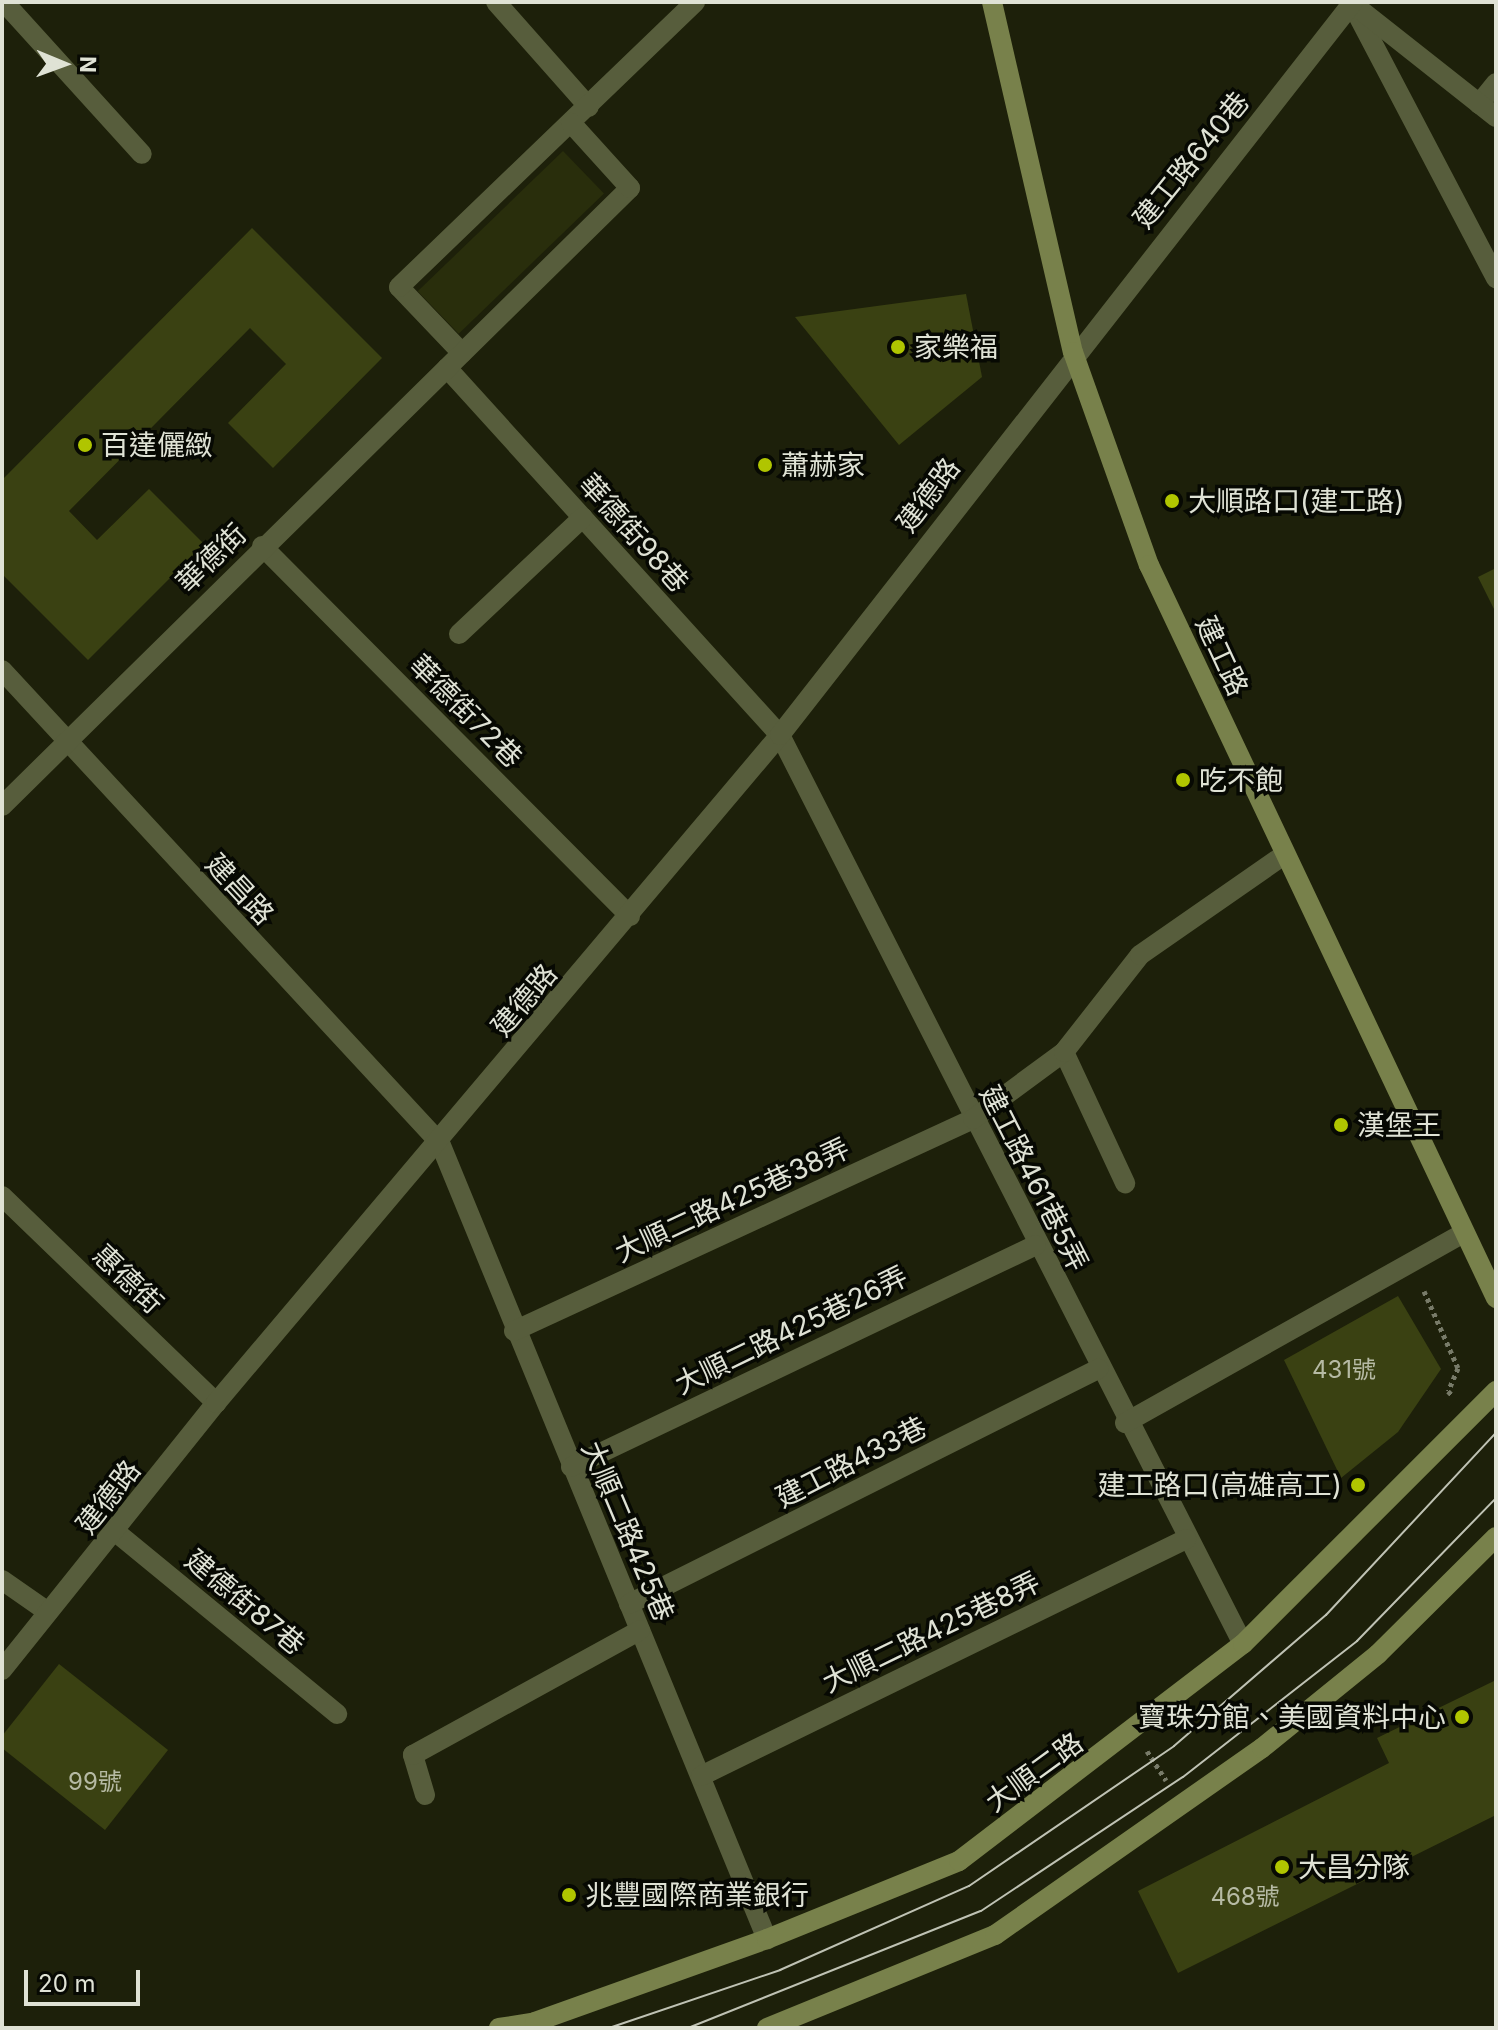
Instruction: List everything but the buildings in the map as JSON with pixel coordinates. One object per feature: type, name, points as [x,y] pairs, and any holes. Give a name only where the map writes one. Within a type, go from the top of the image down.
[{"type":"street","points":[[4,2],[142,154]]},
{"type":"street","points":[[496,2],[589,107]]},
{"type":"street","points":[[462,353],[399,287],[695,2]]},
{"type":"street","name":"建工路","points":[[992,2],[1073,352],[1149,565],[1496,1298]]},
{"type":"street","points":[[1352,3],[1496,117]]},
{"type":"street","points":[[1352,3],[1496,278]]},
{"type":"street","name":"建工路640巷","points":[[1073,352],[1352,3]]},
{"type":"street","points":[[1479,104],[1496,83]]},
{"type":"street","name":"華德街","points":[[2,806],[262,546],[630,188],[571,123]]},
{"type":"street","name":"建德路","points":[[2,1670],[117,1533],[216,1403],[440,1143],[780,735],[1073,352]]},
{"type":"street","name":"華德街98巷","points":[[447,368],[780,735]]},
{"type":"street","points":[[459,634],[583,517]]},
{"type":"street","name":"華德街72巷","points":[[262,546],[630,916]]},
{"type":"street","name":"建昌路","points":[[2,670],[63,742],[440,1143]]},
{"type":"street","name":"建工路461巷5弄","points":[[780,735],[1125,1423],[1243,1644]]},
{"type":"street","name":"大順二路425巷38弄","points":[[514,1331],[973,1119],[1064,1052],[1140,955],[1284,855]]},
{"type":"street","points":[[1064,1052],[1125,1183]]},
{"type":"street","name":"大順二路425巷","points":[[440,1143],[514,1331],[767,1939]]},
{"type":"street","name":"惠德街","points":[[2,1196],[216,1403]]},
{"type":"street","points":[[1125,1423],[1463,1233]]},
{"type":"street","name":"大順二路425巷26弄","points":[[571,1467],[1036,1245]]},
{"type":"street","name":"建工路433巷","points":[[629,1604],[1098,1369]]},
{"type":"street","name":"大順二路","points":[[499,2028],[535,2022],[767,1939],[959,1861],[1243,1644],[1496,1391]]},
{"type":"street","name":"建德街87巷","points":[[117,1533],[337,1714]]},
{"type":"street","points":[[767,2028],[995,1935],[1262,1748],[1378,1654],[1496,1537]]},
{"type":"street","name":"大順二路425巷8弄","points":[[701,1776],[1186,1539]]},
{"type":"street","points":[[2,1580],[48,1612]]},
{"type":"street","points":[[425,1795],[413,1755],[640,1630]]},
{"type":"path","points":[[1432,1285],[1421,1293],[1458,1368],[1448,1391],[1474,1416]]},
{"type":"green space","points":[[563,151],[604,193],[459,334],[418,291]]},
{"type":"tram line","points":[[609,2028],[780,1970],[969,1886],[1174,1746],[1326,1615],[1496,1433]]},
{"type":"tram line","points":[[688,2028],[981,1911],[1183,1777],[1357,1641],[1496,1498]]},
{"type":"place","name":"家樂福","points":[[898,347]]},
{"type":"place","name":"百達儷緻","points":[[85,445]]},
{"type":"place","name":"蕭赫家","points":[[765,465]]},
{"type":"place","name":"大順路口(建工路)","points":[[1172,501]]},
{"type":"place","name":"吃不飽","points":[[1183,780]]},
{"type":"place","name":"漢堡王","points":[[1341,1125]]},
{"type":"place","name":"建工路口(高雄高工)","points":[[1358,1485]]},
{"type":"place","name":"寶珠分館、美國資料中心","points":[[1462,1717]]},
{"type":"place","name":"大昌分隊","points":[[1282,1867]]},
{"type":"place","name":"兆豐國際商業銀行","points":[[569,1895]]}]
